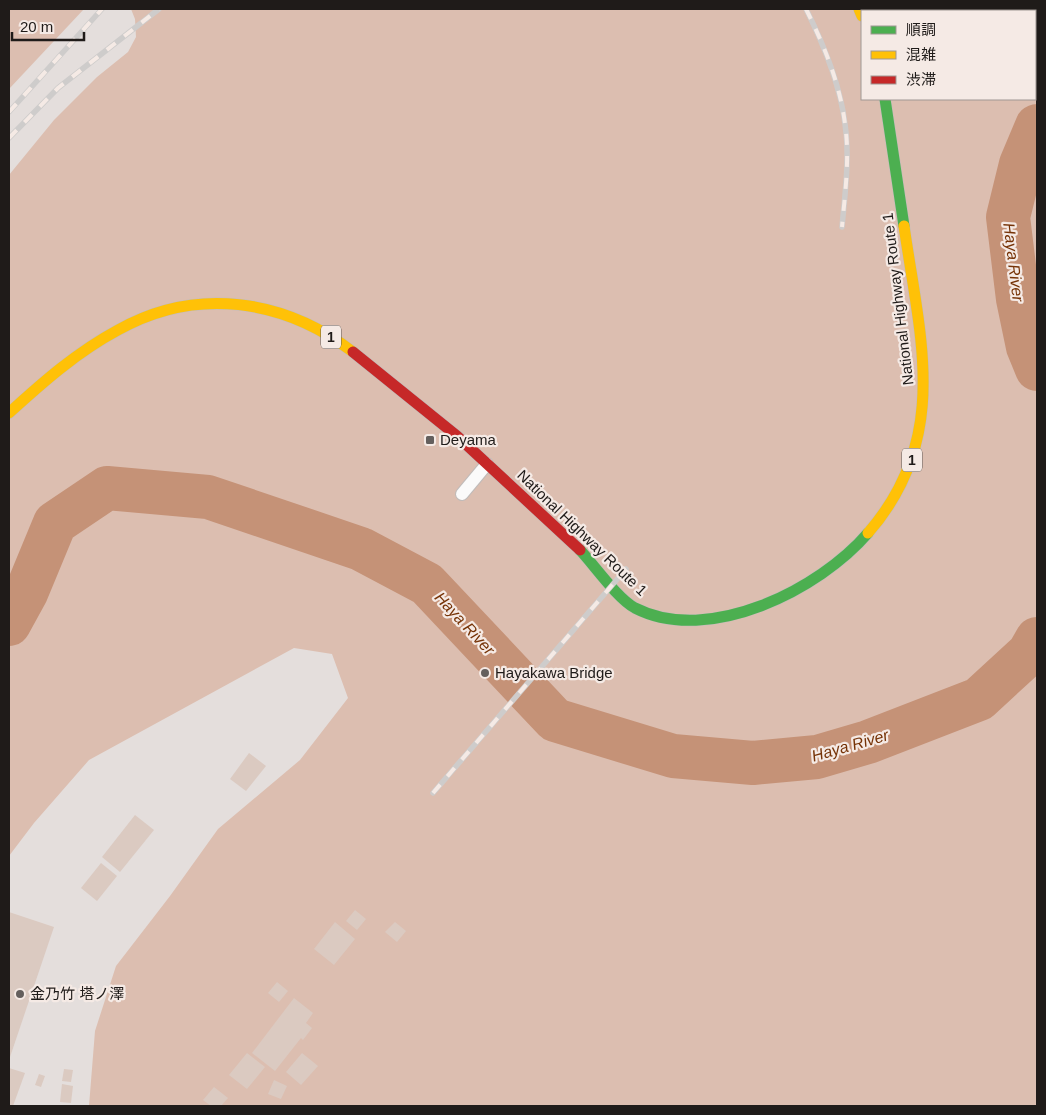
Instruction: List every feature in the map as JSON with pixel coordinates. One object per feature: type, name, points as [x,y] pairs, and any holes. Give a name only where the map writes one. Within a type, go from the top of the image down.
[{"type":"highway","name":"National Highway Route 1","points":[[9,413],[42,383],[98,341],[138,320],[176,307],[240,304],[274,310],[315,326],[393,381],[457,434],[548,520],[632,606],[655,616],[686,619],[715,616],[761,605],[800,589],[861,544],[887,509],[908,473],[920,431],[924,382],[892,136],[885,100]]},
{"type":"lane","points":[[462,494],[487,464]]},
{"type":"shaded area","points":[[9,9],[84,9],[9,89]]},
{"type":"shaded area","points":[[131,9],[1037,9],[1037,1106],[89,1106],[95,1031],[116,966],[170,896],[218,829],[300,760],[348,698],[332,654],[294,648],[89,760],[34,823],[9,856],[9,175],[54,120],[97,77],[128,52],[136,37],[135,19]]},
{"type":"building","points":[[249,753],[266,766],[246,791],[230,779]]},
{"type":"building","points":[[135,815],[154,830],[120,872],[102,857]]},
{"type":"building","points":[[101,863],[117,876],[97,901],[81,888]]},
{"type":"building","points":[[355,910],[366,919],[357,930],[346,921]]},
{"type":"building","name":"金乃竹 塔ノ澤","points":[[9,912],[54,927],[9,1060]]},
{"type":"building","points":[[335,922],[355,939],[334,965],[314,949]]},
{"type":"building","points":[[395,922],[406,931],[397,942],[385,932]]},
{"type":"building","points":[[277,982],[288,991],[279,1002],[268,993]]},
{"type":"building","points":[[294,998],[313,1013],[306,1023],[312,1028],[303,1040],[301,1038],[275,1071],[252,1053]]},
{"type":"building","points":[[247,1053],[265,1067],[247,1089],[229,1075]]},
{"type":"building","points":[[302,1053],[318,1066],[301,1085],[286,1072]]},
{"type":"building","points":[[9,1068],[25,1073],[13,1106],[9,1106]]},
{"type":"building","points":[[64,1069],[73,1070],[71,1082],[62,1081]]},
{"type":"building","points":[[39,1074],[45,1076],[41,1087],[35,1085]]},
{"type":"building","points":[[274,1080],[287,1086],[281,1099],[268,1094]]},
{"type":"building","points":[[62,1084],[73,1086],[71,1103],[60,1102]]},
{"type":"building","points":[[214,1087],[228,1098],[221,1106],[211,1106],[203,1100]]},
{"type":"waterway","name":"Haya River","points":[[1037,126],[1021,164],[1008,217],[1018,299],[1028,347],[1037,369]]},
{"type":"waterway","name":"Haya River","points":[[9,624],[26,593],[55,523],[107,488],[208,497],[361,549],[427,584],[555,720],[673,756],[753,763],[817,757],[868,742],[979,699],[1029,653],[1037,639]]},
{"type":"railway","points":[[9,112],[102,9]]},
{"type":"railway","points":[[9,138],[58,88],[159,9]]},
{"type":"railway","points":[[806,9],[830,65],[843,109],[847,163],[842,227]]},
{"type":"railway","points":[[433,793],[626,569]]},
{"type":"traffic: fast","points":[[885,100],[904,226]]},
{"type":"traffic: fast","points":[[580,550],[621,597],[635,608],[664,618],[696,620],[729,616],[761,606],[793,591],[822,574],[847,554],[868,533]]},
{"type":"traffic: slow","points":[[859,9],[861,14]]},
{"type":"traffic: slow","points":[[868,533],[894,497],[911,461],[920,424],[923,386],[922,347],[904,226]]},
{"type":"traffic: slow","points":[[9,413],[61,368],[88,348],[118,330],[148,316],[178,307],[208,304],[239,305],[269,310],[298,320],[326,334],[353,352]]},
{"type":"traffic: jam","points":[[353,352],[457,436],[580,550]]},
{"type":"place","name":"Deyama","points":[[430,440]]},
{"type":"place","name":"Hayakawa Bridge","points":[[485,673]]},
{"type":"place","name":"金乃竹 塔ノ澤","points":[[20,994]]}]
